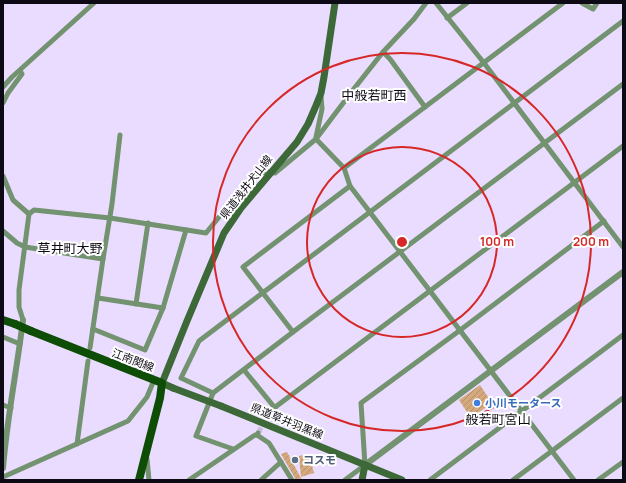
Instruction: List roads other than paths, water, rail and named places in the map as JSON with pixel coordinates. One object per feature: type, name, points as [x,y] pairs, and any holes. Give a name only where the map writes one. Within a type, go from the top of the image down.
[{"type":"main road","name":"県道浅井犬山線","points":[[158,382],[187,321],[224,233],[240,208],[297,142],[316,108],[324,77],[335,3]]},
{"type":"main road","name":"江南関線","points":[[3,320],[158,382],[160,398],[139,480]]},
{"type":"main road","name":"県道草井羽黒線","points":[[158,382],[402,480]]},
{"type":"main road","points":[[362,480],[365,465]]},
{"type":"street","points":[[3,87],[12,77],[94,3]]},
{"type":"street","points":[[3,468],[23,320],[19,301],[19,290],[30,214],[34,210],[46,211],[110,218],[206,232],[244,188],[261,173],[275,173],[316,139],[352,90],[383,52],[414,19],[426,3]]},
{"type":"street","points":[[436,3],[484,63],[623,247]]},
{"type":"street","points":[[447,18],[467,3]]},
{"type":"street","points":[[344,168],[563,3]]},
{"type":"street","points":[[582,3],[593,9],[597,3]]},
{"type":"street","points":[[213,393],[181,378],[199,341],[623,21]]},
{"type":"street","points":[[383,52],[425,107]]},
{"type":"street","points":[[3,103],[22,74],[20,71]]},
{"type":"street","points":[[233,449],[196,436],[213,393],[623,84]]},
{"type":"street","points":[[316,139],[322,109],[321,93]]},
{"type":"street","points":[[90,348],[110,218],[120,135]]},
{"type":"street","points":[[316,139],[344,168],[350,186],[490,372],[574,480]]},
{"type":"street","points":[[266,416],[622,149]]},
{"type":"street","points":[[3,176],[13,200],[30,214]]},
{"type":"street","points":[[293,332],[243,267],[350,186]]},
{"type":"street","points":[[365,465],[361,403],[604,221]]},
{"type":"street","points":[[136,304],[148,223]]},
{"type":"street","points":[[93,329],[146,350],[162,308],[186,230]]},
{"type":"street","points":[[3,231],[25,247],[103,259]]},
{"type":"street","points":[[345,480],[623,272]]},
{"type":"street","points":[[98,298],[162,308]]},
{"type":"street","points":[[430,480],[623,335]]},
{"type":"street","points":[[3,337],[20,344]]},
{"type":"street","points":[[77,444],[88,361]]},
{"type":"street","points":[[244,370],[275,408]]},
{"type":"street","points":[[3,476],[128,421],[158,382]]},
{"type":"street","points":[[513,480],[623,398]]},
{"type":"street","points":[[3,405],[11,408]]},
{"type":"street","points":[[189,480],[233,449],[258,434],[269,443],[292,480]]},
{"type":"street","points":[[146,452],[149,480]]},
{"type":"street","points":[[261,480],[281,462]]},
{"type":"street","points":[[598,480],[623,462]]},
{"type":"tunnel","points":[[259,432],[266,416]]},
{"type":"place","name":"小川モータース","points":[[477,403]]},
{"type":"place","name":"コスモ","points":[[295,460]]},
{"type":"district","name":"中般若町西","points":[[374,95]]},
{"type":"district","name":"草井町大野","points":[[70,248]]},
{"type":"district","name":"般若町宮山","points":[[498,419]]}]
